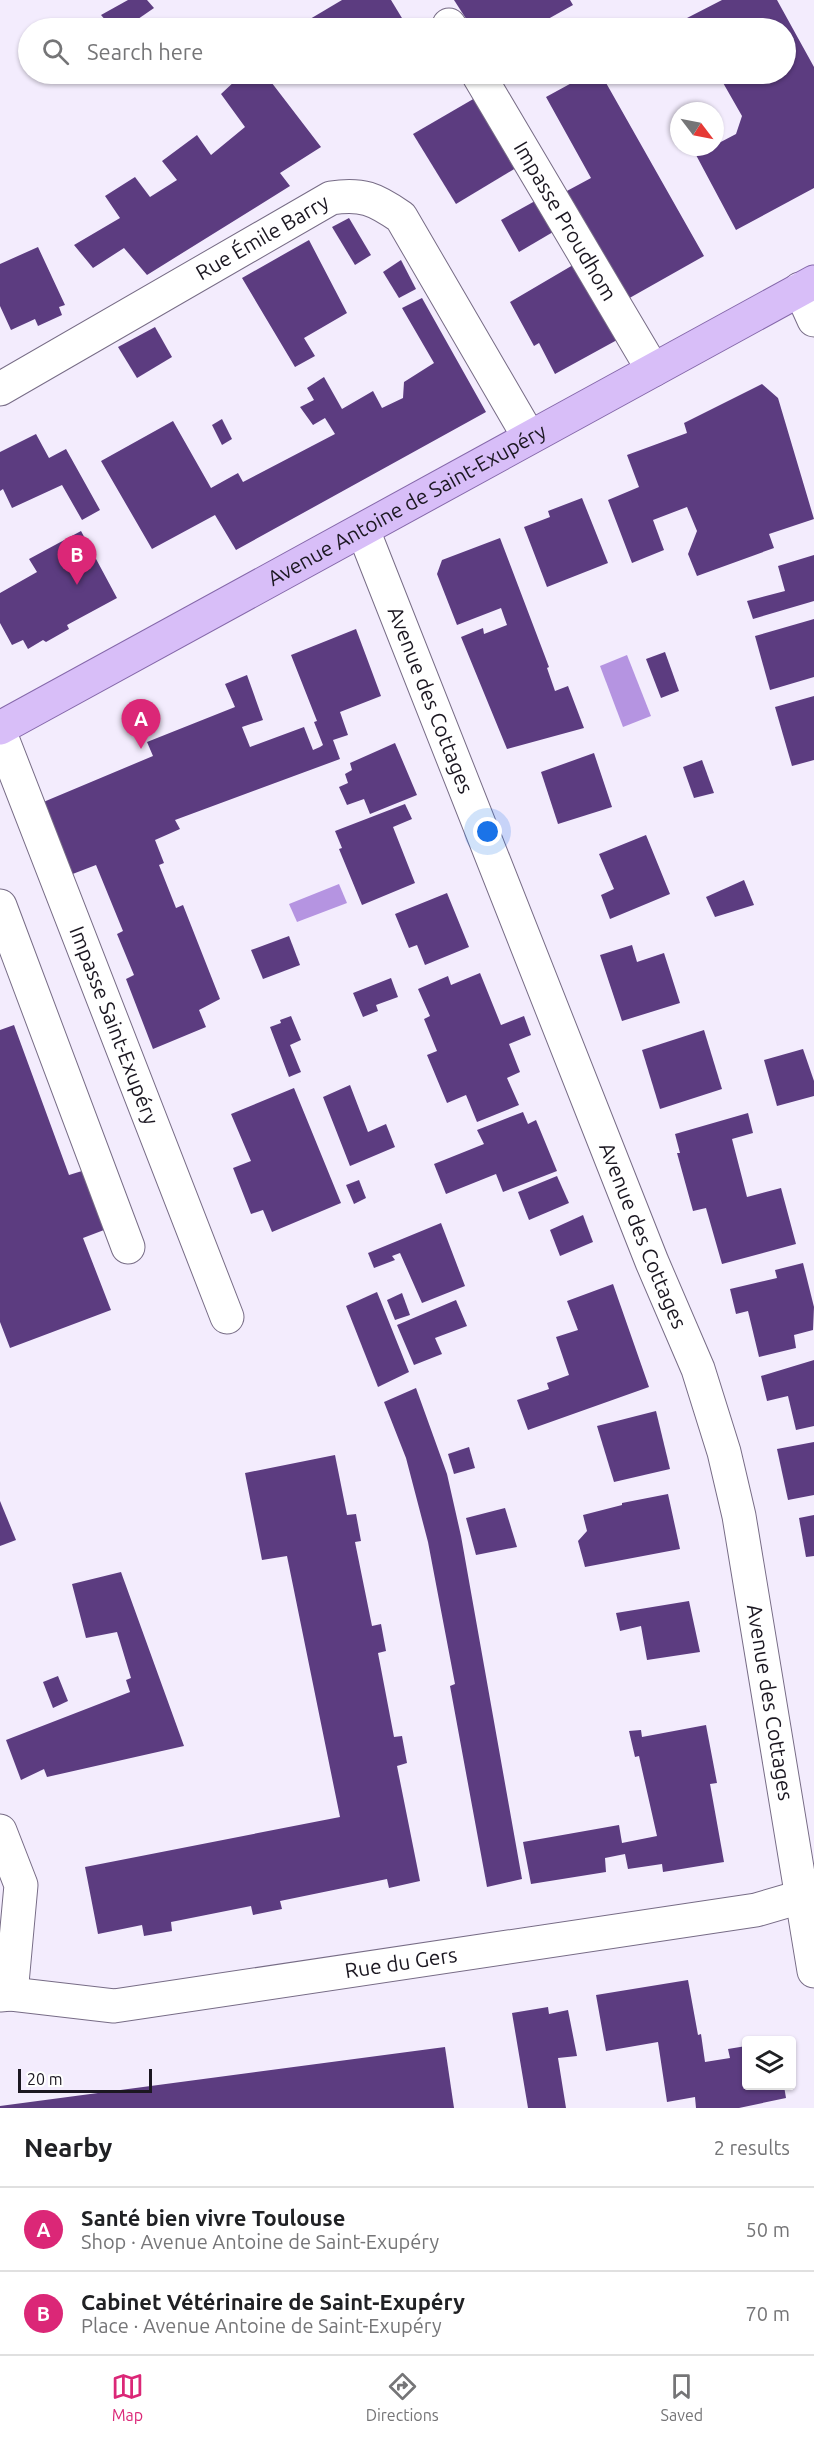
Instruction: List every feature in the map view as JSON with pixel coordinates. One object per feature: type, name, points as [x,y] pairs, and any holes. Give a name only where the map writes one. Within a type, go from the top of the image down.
[{"type":"main road","name":"Avenue Antoine de Saint-Exupéry","points":[[0,728],[807,286]]},
{"type":"street","name":"Impasse Proudhom","points":[[484,84],[653,370]]},
{"type":"street","name":"Rue Émile Barry","points":[[0,389],[331,198],[353,194],[379,201],[400,217],[529,437]]},
{"type":"street","points":[[807,286],[814,320]]},
{"type":"street","name":"Avenue des Cottages","points":[[363,530],[652,1262],[698,1369],[724,1452],[758,1617],[807,1895],[814,1971]]},
{"type":"street","name":"Impasse Saint-Exupéry","points":[[0,733],[227,1317]]},
{"type":"street","points":[[0,906],[128,1246]]},
{"type":"street","points":[[0,1831],[21,1885],[6,1994]]},
{"type":"street","name":"Rue du Gers","points":[[6,1994],[114,2006],[756,1910],[807,1895]]},
{"type":"shaded area","points":[[627,655],[651,716],[623,727],[600,666]]},
{"type":"shaded area","points":[[339,884],[347,903],[297,922],[289,904]]},
{"type":"building","points":[[128,0],[147,0],[154,8],[140,18],[104,18],[101,15]]},
{"type":"building","points":[[342,0],[391,0],[402,18],[312,18]]},
{"type":"building","points":[[454,0],[570,0],[573,5],[550,18],[466,18]]},
{"type":"building","points":[[722,0],[777,0],[787,18],[687,18]]},
{"type":"building","points":[[796,34],[814,67],[814,188],[736,230],[697,156],[724,156],[724,140],[736,134],[742,116],[724,84],[796,84]]},
{"type":"building","points":[[232,84],[273,84],[321,147],[280,173],[290,186],[147,275],[124,248],[93,268],[74,245],[120,218],[105,196],[135,177],[150,197],[177,180],[162,161],[197,135],[211,155],[245,127],[221,94]]},
{"type":"building","points":[[570,84],[607,84],[704,256],[626,300],[565,192],[591,178],[546,97]]},
{"type":"building","points":[[475,98],[516,168],[456,204],[413,134]]},
{"type":"building","points":[[535,201],[553,232],[519,252],[501,220]]},
{"type":"building","points":[[349,218],[371,255],[355,265],[332,227]]},
{"type":"building","points":[[309,240],[347,313],[304,338],[315,356],[295,367],[242,278]]},
{"type":"building","points":[[38,247],[65,305],[59,307],[62,315],[38,326],[35,319],[11,330],[0,306],[0,264]]},
{"type":"building","points":[[401,260],[416,289],[399,298],[383,272]]},
{"type":"building","points":[[573,265],[617,340],[555,374],[539,343],[534,346],[510,302]]},
{"type":"building","points":[[422,298],[486,412],[236,550],[215,515],[152,549],[101,461],[173,421],[211,488],[238,473],[243,482],[335,434],[325,418],[313,425],[300,407],[314,400],[307,388],[324,377],[342,409],[373,391],[382,408],[403,398],[404,382],[434,363],[402,308]]},
{"type":"building","points":[[155,327],[172,357],[137,378],[118,347]]},
{"type":"building","points":[[762,384],[778,398],[814,519],[769,534],[774,548],[697,576],[688,554],[697,531],[687,507],[653,520],[664,550],[632,563],[608,500],[639,487],[627,455],[687,433],[684,423]]},
{"type":"building","points":[[222,419],[232,439],[222,445],[212,425]]},
{"type":"building","points":[[36,434],[49,458],[66,449],[100,510],[82,520],[62,485],[12,508],[3,489],[0,491],[0,452]]},
{"type":"building","points":[[582,498],[608,563],[547,587],[524,527],[550,517],[548,511]]},
{"type":"building","points":[[81,531],[117,598],[67,625],[69,629],[46,642],[43,640],[28,649],[23,640],[12,645],[0,623],[0,593],[37,572],[29,559]]},
{"type":"building","points":[[500,538],[549,667],[547,668],[555,691],[568,686],[584,728],[507,749],[461,637],[483,628],[484,634],[507,625],[501,608],[457,625],[437,574],[442,560]]},
{"type":"building","points":[[814,555],[814,601],[753,619],[747,601],[785,591],[778,566]]},
{"type":"building","points":[[814,619],[814,677],[770,690],[755,636]]},
{"type":"building","points":[[356,629],[381,696],[340,712],[348,735],[333,740],[340,759],[175,820],[180,829],[155,840],[164,863],[159,865],[176,908],[183,905],[220,999],[199,1010],[206,1027],[153,1049],[126,979],[134,975],[117,934],[123,931],[96,865],[70,875],[41,803],[153,756],[147,742],[235,707],[225,684],[247,675],[263,720],[242,727],[250,747],[304,727],[313,750],[320,747],[323,745],[314,722],[317,721],[291,655]]},
{"type":"building","points":[[665,652],[679,691],[661,698],[646,659]]},
{"type":"building","points":[[814,696],[814,760],[792,766],[775,707]]},
{"type":"building","points":[[395,743],[417,795],[370,814],[364,799],[347,805],[339,787],[348,783],[345,774],[352,770],[350,763]]},
{"type":"building","points":[[594,753],[612,807],[558,824],[541,772]]},
{"type":"building","points":[[702,760],[714,793],[694,798],[683,767]]},
{"type":"building","points":[[405,804],[412,819],[393,827],[415,883],[362,905],[339,849],[342,848],[335,831]]},
{"type":"building","points":[[646,835],[670,894],[610,919],[601,895],[614,889],[599,854]]},
{"type":"building","points":[[744,880],[754,905],[715,917],[706,897]]},
{"type":"building","points":[[447,893],[469,947],[425,965],[417,945],[409,948],[395,914]]},
{"type":"building","points":[[289,936],[300,965],[263,979],[251,950]]},
{"type":"building","points":[[632,945],[637,962],[664,953],[680,1003],[622,1021],[600,955]]},
{"type":"building","points":[[480,973],[501,1025],[524,1016],[531,1035],[509,1044],[520,1072],[507,1078],[519,1105],[477,1122],[466,1095],[447,1103],[427,1055],[437,1051],[424,1019],[430,1016],[418,989],[448,976],[451,985]]},
{"type":"building","points":[[391,978],[398,997],[376,1005],[378,1011],[363,1017],[353,993]]},
{"type":"building","points":[[291,1016],[301,1040],[290,1045],[301,1072],[289,1077],[270,1027]]},
{"type":"building","points":[[14,1025],[69,1175],[82,1171],[104,1230],[83,1238],[111,1310],[10,1348],[0,1322],[0,1030]]},
{"type":"building","points":[[704,1030],[722,1089],[660,1109],[642,1050]]},
{"type":"building","points":[[803,1049],[814,1081],[814,1096],[777,1106],[764,1060]]},
{"type":"building","points":[[350,1085],[368,1132],[386,1124],[395,1147],[350,1166],[323,1097]]},
{"type":"building","points":[[294,1088],[341,1203],[272,1232],[263,1210],[251,1214],[233,1168],[251,1161],[231,1114]]},
{"type":"building","points":[[523,1112],[528,1124],[536,1120],[557,1171],[503,1192],[496,1174],[446,1194],[434,1164],[484,1144],[477,1130]]},
{"type":"building","points":[[748,1113],[753,1133],[732,1139],[747,1197],[781,1188],[796,1244],[722,1264],[706,1208],[693,1211],[677,1153],[680,1153],[675,1134]]},
{"type":"building","points":[[557,1176],[569,1203],[529,1220],[518,1192]]},
{"type":"building","points":[[359,1180],[366,1198],[354,1204],[346,1185]]},
{"type":"building","points":[[583,1215],[593,1242],[560,1256],[550,1230]]},
{"type":"building","points":[[441,1223],[465,1286],[422,1303],[400,1253],[392,1256],[395,1260],[374,1268],[368,1253]]},
{"type":"building","points":[[803,1263],[814,1307],[813,1330],[794,1335],[796,1348],[759,1357],[748,1311],[736,1314],[730,1289],[777,1278],[775,1270]]},
{"type":"building","points":[[613,1284],[649,1387],[528,1430],[517,1400],[549,1389],[547,1383],[569,1375],[556,1337],[578,1330],[567,1301]]},
{"type":"building","points":[[377,1292],[409,1372],[378,1387],[346,1306]]},
{"type":"building","points":[[402,1293],[410,1315],[395,1320],[387,1300]]},
{"type":"building","points":[[456,1300],[467,1326],[435,1338],[442,1354],[414,1365],[397,1325]]},
{"type":"building","points":[[814,1360],[814,1426],[796,1430],[788,1396],[767,1401],[761,1376]]},
{"type":"building","points":[[416,1388],[447,1474],[461,1536],[522,1879],[487,1887],[450,1686],[455,1684],[428,1542],[406,1458],[384,1402]]},
{"type":"building","points":[[656,1411],[670,1469],[614,1482],[597,1426]]},
{"type":"building","points":[[814,1442],[814,1495],[788,1500],[777,1449]]},
{"type":"building","points":[[469,1447],[475,1468],[454,1474],[448,1454]]},
{"type":"building","points":[[335,1455],[347,1515],[356,1514],[361,1541],[355,1542],[372,1626],[381,1624],[386,1651],[378,1653],[394,1737],[402,1736],[407,1763],[397,1766],[420,1881],[389,1888],[387,1879],[280,1901],[282,1909],[253,1915],[251,1906],[171,1922],[172,1931],[144,1936],[142,1925],[98,1934],[85,1867],[340,1817],[287,1556],[262,1560],[245,1473]]},
{"type":"building","points":[[668,1494],[680,1549],[585,1567],[578,1541],[587,1531],[583,1515],[622,1505],[622,1503]]},
{"type":"building","points":[[0,1501],[16,1540],[0,1546]]},
{"type":"building","points":[[505,1508],[517,1547],[476,1555],[466,1518]]},
{"type":"building","points":[[814,1515],[814,1556],[806,1557],[799,1518]]},
{"type":"building","points":[[121,1572],[184,1746],[47,1777],[44,1769],[21,1780],[6,1740],[130,1692],[126,1680],[131,1678],[117,1632],[86,1638],[72,1584]]},
{"type":"building","points":[[689,1601],[700,1652],[647,1660],[641,1626],[620,1631],[616,1613]]},
{"type":"building","points":[[58,1676],[68,1701],[53,1708],[43,1682]]},
{"type":"building","points":[[706,1725],[717,1783],[710,1784],[724,1862],[663,1872],[662,1864],[628,1869],[625,1854],[605,1858],[606,1872],[531,1884],[523,1842],[619,1825],[622,1843],[657,1836],[639,1756],[635,1757],[629,1731],[641,1730],[642,1737]]},
{"type":"building","points":[[688,1980],[705,2062],[730,2058],[728,2049],[742,2047],[742,2090],[785,2090],[786,2098],[739,2108],[696,2108],[695,2097],[667,2102],[658,2042],[606,2051],[596,1995]]},
{"type":"building","points":[[548,2007],[549,2014],[568,2010],[577,2056],[558,2058],[566,2108],[528,2108],[512,2013]]},
{"type":"building","points":[[445,2047],[454,2108],[0,2108],[0,2106]]},
{"type":"place","name":"Cabinet Vétérinaire de Saint-Exupéry","points":[[77,585]]},
{"type":"place","name":"Santé bien vivre Toulouse","points":[[141,749]]}]
